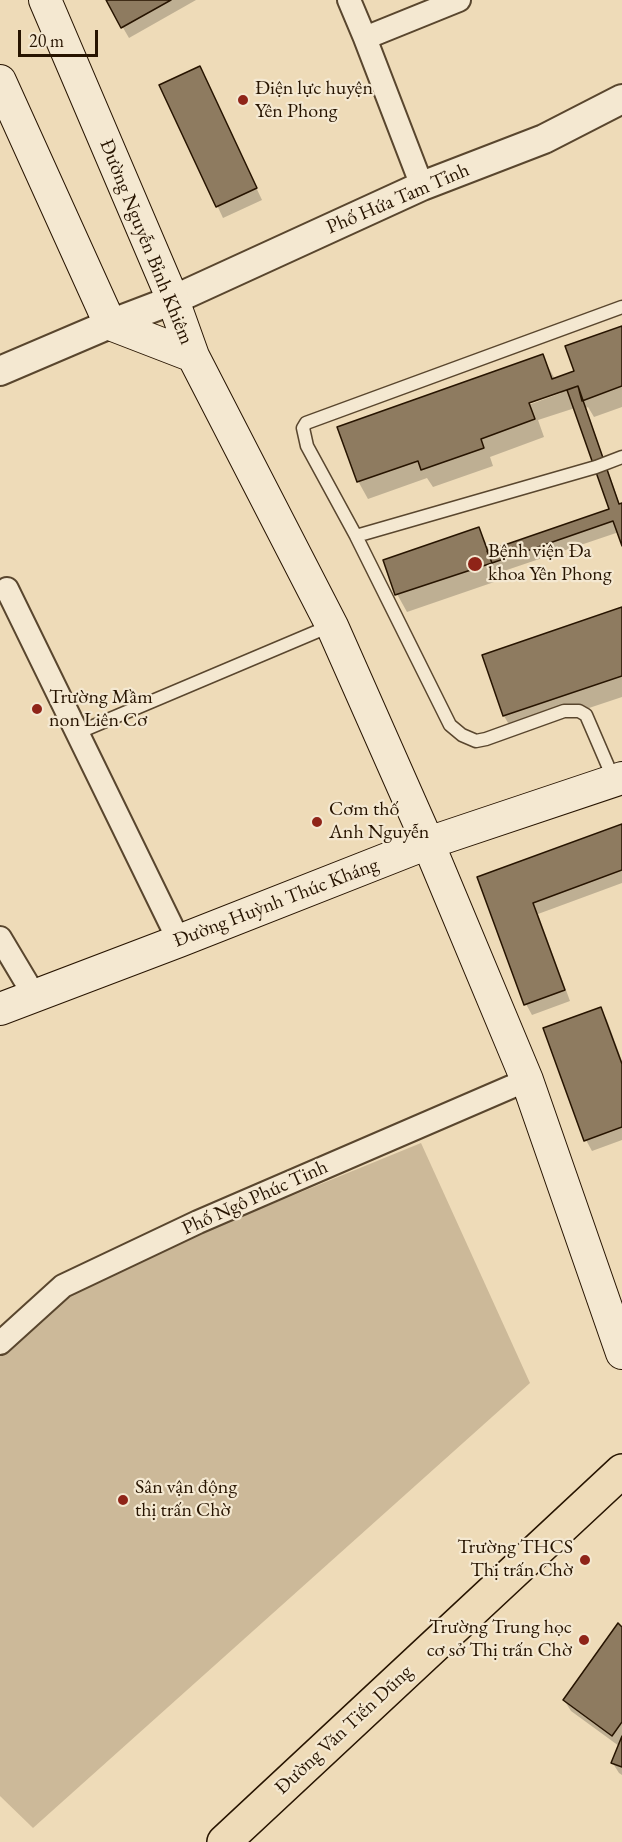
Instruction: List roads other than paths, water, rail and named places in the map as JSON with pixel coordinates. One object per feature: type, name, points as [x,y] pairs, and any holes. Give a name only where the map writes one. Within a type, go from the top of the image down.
[{"type":"main road","name":"Đường Nguyễn Bỉnh Khiêm","points":[[45,0],[173,300],[193,356]]},
{"type":"main road","points":[[0,81],[110,324]]},
{"type":"main road","name":"Đường Nguyễn Bỉnh Khiêm","points":[[110,324],[193,356]]},
{"type":"main road","points":[[193,356],[332,626],[428,843],[527,1080],[622,1353]]},
{"type":"main road","name":"Đường Huỳnh Thúc Kháng","points":[[0,1009],[428,843],[619,780]]},
{"type":"main road","name":"Đường Văn Tiến Dũng","points":[[224,1842],[622,1471]]},
{"type":"street","points":[[349,0],[422,186]]},
{"type":"street","points":[[365,38],[459,0]]},
{"type":"street","name":"Phố Hứa Tam Tỉnh","points":[[0,371],[173,300],[422,186],[544,139],[622,99]]},
{"type":"street","points":[[7,589],[179,941]]},
{"type":"street","points":[[0,938],[34,995]]},
{"type":"street","name":"Phố Ngô Phúc Tinh","points":[[0,1343],[63,1286],[198,1222],[527,1080]]},
{"type":"lane","points":[[619,780],[586,715],[579,711],[564,711],[476,741],[468,739],[450,725],[356,536],[307,446],[303,428],[306,423],[622,307]]},
{"type":"lane","points":[[356,536],[596,467],[622,457]]},
{"type":"lane","points":[[77,733],[332,626]]},
{"type":"place","name":"Điện lực huyện Yên Phong","points":[[243,100]]},
{"type":"place","name":"Bệnh viện Đa khoa Yên Phong","points":[[475,564]]},
{"type":"place","name":"Trường Mầm non Liên Cơ","points":[[37,709]]},
{"type":"place","name":"Cơm thố Anh Nguyễn","points":[[317,822]]},
{"type":"place","name":"Sân vận động thị trấn Chờ","points":[[123,1500]]},
{"type":"place","name":"Trường THCS Thị trấn Chờ","points":[[585,1560]]},
{"type":"place","name":"Trường Trung học cơ sở Thị trấn Chờ","points":[[584,1640]]}]
